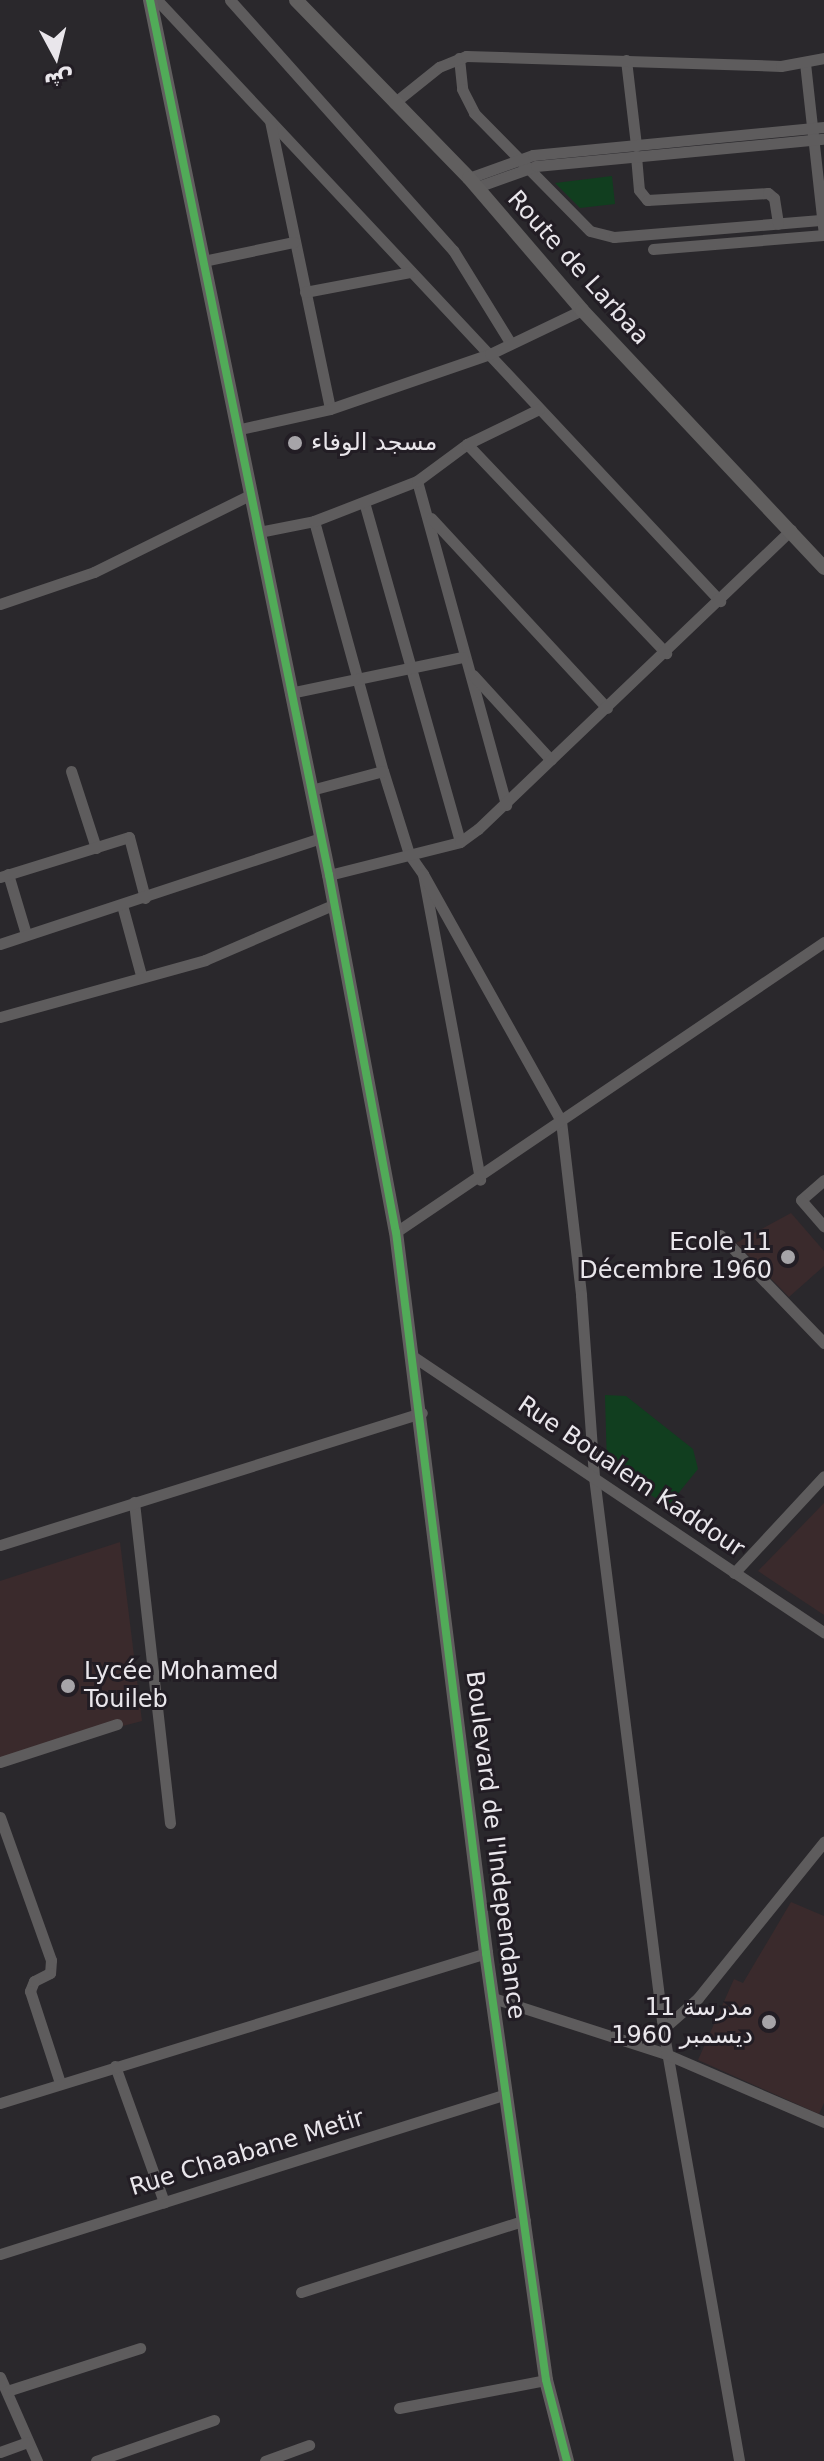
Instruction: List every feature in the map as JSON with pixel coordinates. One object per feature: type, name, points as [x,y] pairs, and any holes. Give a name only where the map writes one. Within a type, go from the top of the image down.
[{"type":"street","name":"Boulevard de l'Independance","points":[[150,0],[329,875],[396,1232],[422,1413],[486,1953],[546,2380],[567,2461]]},
{"type":"street","points":[[157,0],[720,601]]},
{"type":"street","points":[[230,0],[453,250],[511,344]]},
{"type":"street","name":"Route de Larbaa","points":[[296,0],[473,183],[582,310],[824,568]]},
{"type":"street","points":[[394,103],[459,58],[805,63],[824,58]]},
{"type":"street","points":[[459,58],[468,104],[584,228],[601,236],[823,220]]},
{"type":"street","points":[[626,60],[639,190],[647,200],[768,193],[774,198],[778,224]]},
{"type":"street","points":[[653,249],[824,235],[820,133],[805,63]]},
{"type":"street","points":[[270,121],[330,409]]},
{"type":"street","points":[[473,183],[516,158],[820,133]]},
{"type":"street","points":[[473,183],[525,167],[636,150]]},
{"type":"street","points":[[203,261],[294,242]]},
{"type":"street","points":[[305,292],[411,272]]},
{"type":"street","points":[[236,430],[330,409],[490,354],[582,310]]},
{"type":"street","points":[[259,532],[314,521],[417,481],[467,444],[539,409]]},
{"type":"street","points":[[467,444],[666,653]]},
{"type":"street","points":[[417,481],[429,515],[462,657],[472,674],[551,760]]},
{"type":"street","points":[[0,604],[94,572],[250,495]]},
{"type":"street","points":[[364,502],[460,842]]},
{"type":"street","points":[[429,515],[607,708]]},
{"type":"street","points":[[314,521],[409,854],[561,1121],[581,1295],[594,1477],[666,2054],[739,2461]]},
{"type":"street","points":[[329,875],[460,842],[506,805],[791,530]]},
{"type":"street","points":[[290,693],[462,657]]},
{"type":"street","points":[[472,674],[506,805]]},
{"type":"street","points":[[71,771],[96,848]]},
{"type":"street","points":[[311,790],[383,771]]},
{"type":"street","points":[[26,934],[4,876],[129,837],[145,898]]},
{"type":"street","points":[[0,944],[320,838]]},
{"type":"street","points":[[423,874],[480,1180]]},
{"type":"street","points":[[122,905],[141,975]]},
{"type":"street","points":[[0,1017],[141,975],[205,960],[333,905]]},
{"type":"street","points":[[396,1232],[480,1180],[561,1121],[824,942]]},
{"type":"street","points":[[824,1180],[801,1200],[824,1226]]},
{"type":"street","points":[[720,1235],[824,1343]]},
{"type":"street","name":"Rue Boualem Kaddour","points":[[414,1357],[824,1632]]},
{"type":"street","points":[[0,1545],[422,1413]]},
{"type":"street","points":[[734,1573],[824,1476]]},
{"type":"street","points":[[134,1502],[170,1823]]},
{"type":"street","points":[[0,1762],[117,1724]]},
{"type":"street","points":[[0,1817],[51,1960],[50,1973],[34,1981],[30,1991],[60,2083]]},
{"type":"street","points":[[663,2029],[698,1998],[824,1842]]},
{"type":"street","points":[[0,2103],[486,1953]]},
{"type":"street","points":[[493,1998],[666,2054],[824,2122]]},
{"type":"street","points":[[115,2066],[164,2202]]},
{"type":"street","name":"Rue Chaabane Metir","points":[[0,2254],[506,2094]]},
{"type":"street","points":[[301,2292],[525,2220]]},
{"type":"street","points":[[7,2391],[140,2348]]},
{"type":"street","points":[[0,2377],[37,2461]]},
{"type":"street","points":[[399,2408],[546,2380]]},
{"type":"street","points":[[96,2461],[214,2420]]},
{"type":"street","points":[[0,2452],[27,2442]]},
{"type":"street","points":[[265,2461],[309,2445]]},
{"type":"shaded area","name":"Ecole 11 Décembre 1960","points":[[791,1213],[824,1251],[824,1266],[789,1297],[736,1243]]},
{"type":"shaded area","points":[[824,1503],[824,1615],[758,1571]]},
{"type":"shaded area","name":"Lycée Mohamed Touileb","points":[[120,1542],[142,1721],[0,1758],[0,1581]]},
{"type":"shaded area","name":"مدرسة 11 ديسمبر 1960","points":[[791,1902],[824,1916],[824,2103],[819,2114],[698,2060],[734,1979],[743,1983]]},
{"type":"green space","points":[[612,176],[615,204],[580,208],[555,183]]},
{"type":"green space","points":[[605,1395],[626,1396],[693,1449],[698,1469],[668,1506],[607,1467]]},
{"type":"cycle path","points":[[150,0],[329,875],[396,1232],[486,1953],[546,2380],[567,2461]]},
{"type":"place","name":"مسجد الوفاء","points":[[295,443]]},
{"type":"place","name":"Ecole 11 Décembre 1960","points":[[788,1257]]},
{"type":"place","name":"Lycée Mohamed Touileb","points":[[68,1686]]},
{"type":"place","name":"مدرسة 11 ديسمبر 1960","points":[[769,2022]]}]
